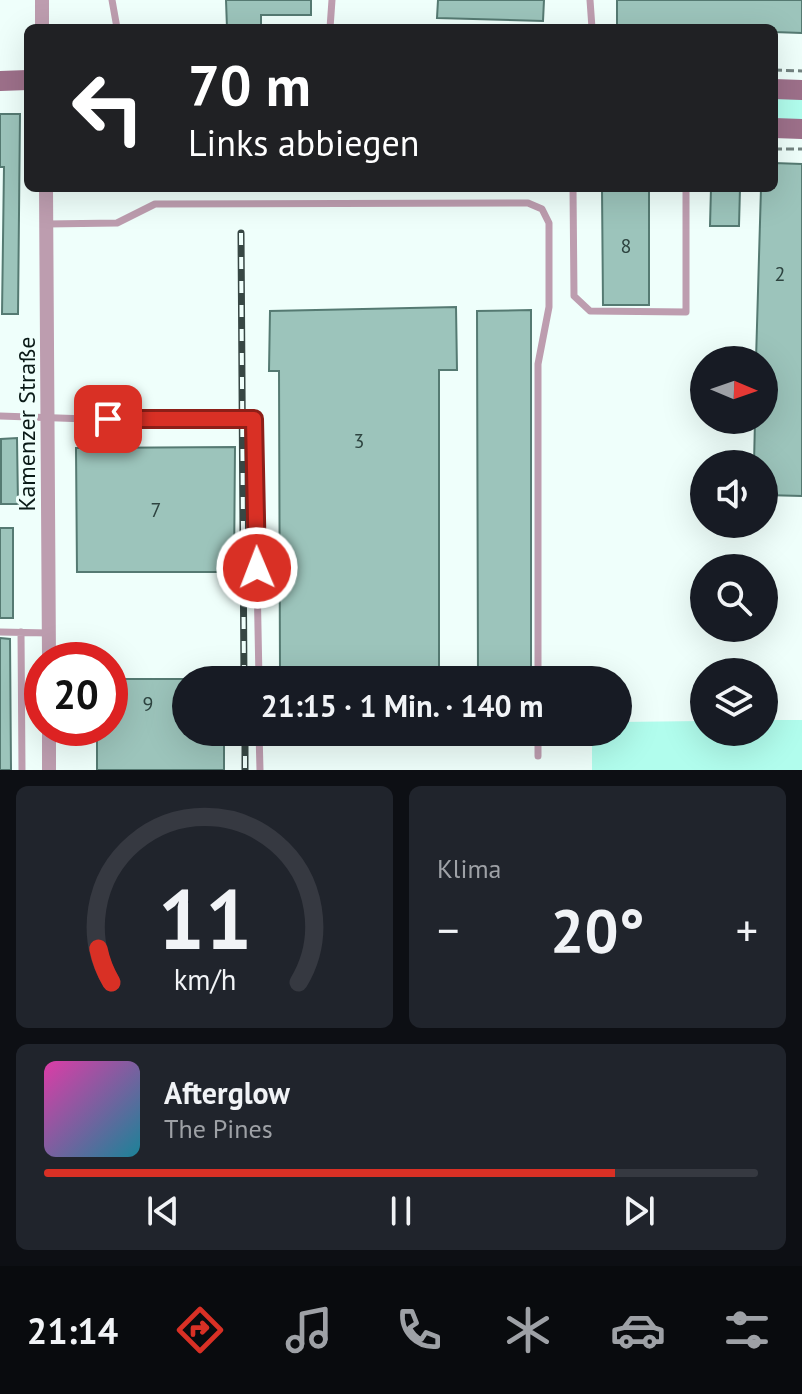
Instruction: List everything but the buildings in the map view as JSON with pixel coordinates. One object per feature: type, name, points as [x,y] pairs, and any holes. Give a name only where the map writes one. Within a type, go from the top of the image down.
[{"type":"main road","points":[[0,81],[24,80]]},
{"type":"main road","points":[[778,89],[802,90]]},
{"type":"main road","points":[[778,128],[802,129]]},
{"type":"street","points":[[42,0],[42,24]]},
{"type":"street","name":"Kamenzer Straße","points":[[46,192],[49,642]]},
{"type":"street","points":[[49,746],[49,770]]},
{"type":"lane","points":[[112,0],[116,24]]},
{"type":"lane","points":[[330,24],[332,0]]},
{"type":"lane","points":[[590,0],[592,24]]},
{"type":"lane","points":[[573,192],[574,296],[590,311],[686,312],[686,192]]},
{"type":"lane","points":[[47,224],[117,223],[155,204],[528,203],[542,209],[549,223],[549,307],[538,364],[538,666]]},
{"type":"lane","points":[[0,416],[146,421],[254,419],[259,666]]},
{"type":"lane","points":[[0,632],[49,633]]},
{"type":"lane","points":[[21,632],[22,770]]},
{"type":"lane","points":[[259,746],[260,770]]},
{"type":"lane","points":[[538,746],[538,756]]},
{"type":"path","points":[[778,70],[802,71]]},
{"type":"path","points":[[778,149],[802,149]]},
{"type":"green space","points":[[778,97],[802,98],[802,121],[778,120]]},
{"type":"green space","points":[[778,720],[802,720],[802,770],[592,770],[592,746],[632,746],[632,722],[690,721],[690,746],[778,746]]},
{"type":"railway","points":[[241,233],[244,666]]},
{"type":"railway","points":[[245,746],[245,770]]},
{"type":"route","points":[[108,419],[254,419],[257,568]]}]
